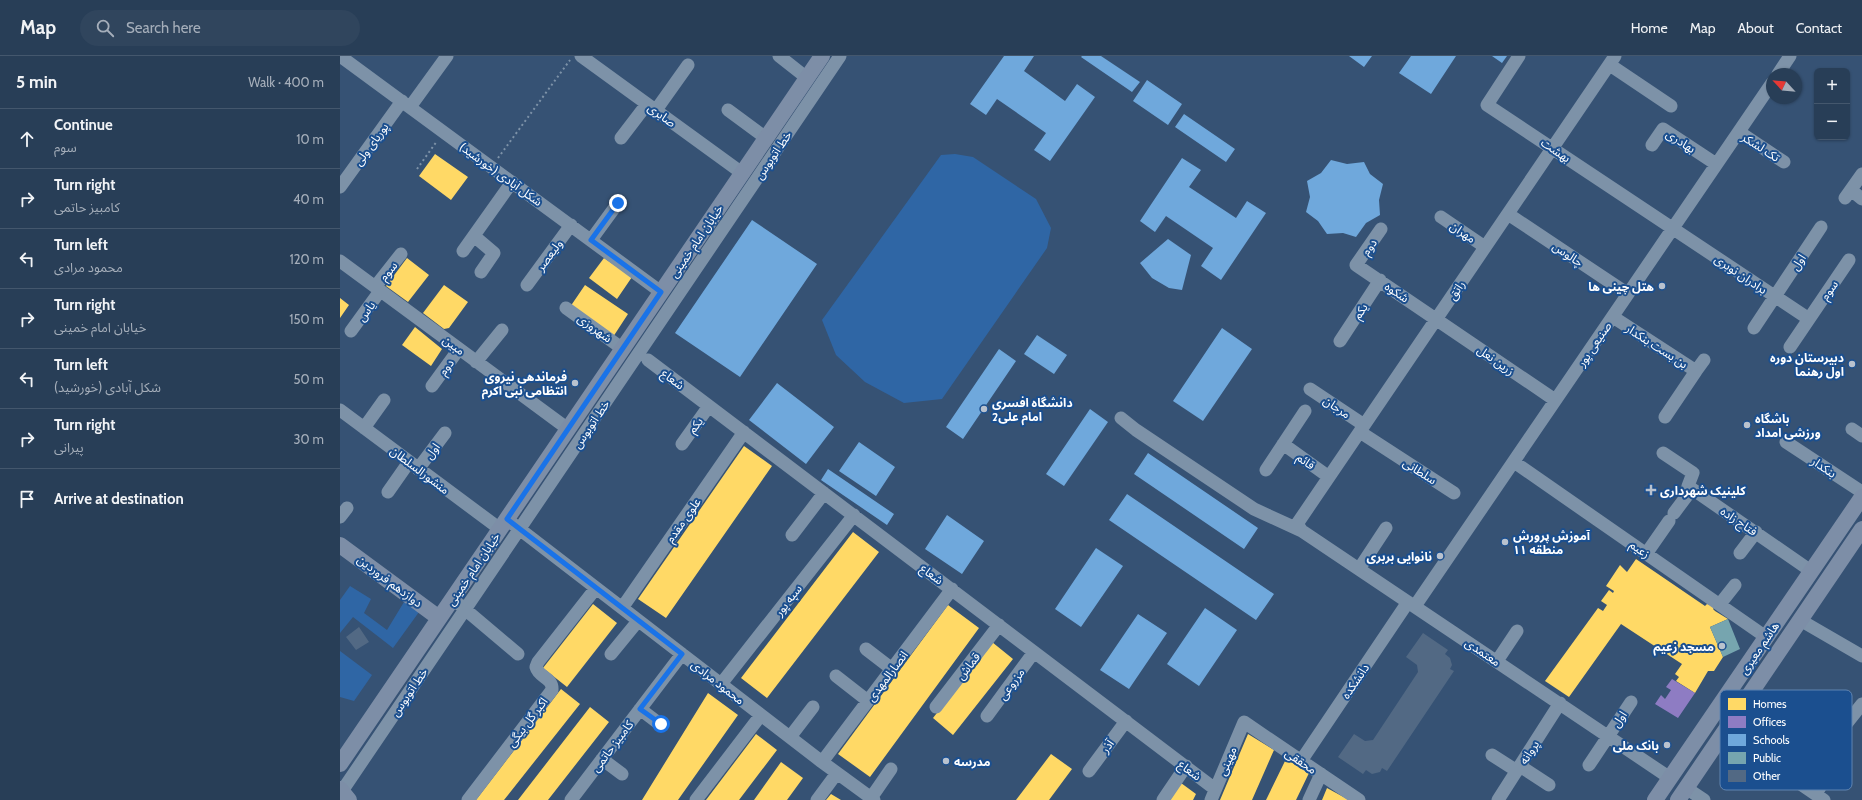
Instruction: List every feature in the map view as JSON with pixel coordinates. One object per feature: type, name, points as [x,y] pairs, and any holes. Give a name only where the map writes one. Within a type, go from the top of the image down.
[{"type":"main road","name":"خیابان امام خمینی","points":[[340,764],[822,56]]},
{"type":"main road","name":"هاشم معیری","points":[[1730,690],[1862,497]]},
{"type":"main road","name":"هاشم معیری","points":[[1753,690],[1862,529]]},
{"type":"main road","name":"دوازدهم فروردین","points":[[340,544],[439,618]]},
{"type":"main road","points":[[1766,637],[1782,647]]},
{"type":"main road","name":"هاشم معیری","points":[[1655,800],[1720,705]]},
{"type":"main road","name":"هاشم معیری","points":[[1682,794],[1720,738]]},
{"type":"main road","points":[[1670,778],[1682,794]]},
{"type":"street","name":"شکل آبادی (خورشید)","points":[[340,56],[661,292]]},
{"type":"street","name":"پوریای ولی","points":[[340,187],[406,104],[447,56]]},
{"type":"street","name":"صابری","points":[[581,56],[742,173]]},
{"type":"street","points":[[778,56],[807,78]]},
{"type":"street","name":"خط اتوبوس","points":[[344,793],[465,610],[840,56]]},
{"type":"street","name":"بهشت","points":[[1519,56],[1487,105],[1673,229]]},
{"type":"street","points":[[1614,58],[1671,106]]},
{"type":"street","name":"راتق","points":[[1299,527],[1329,477],[1614,58]]},
{"type":"street","points":[[1780,68],[1784,58]]},
{"type":"street","points":[[621,138],[688,65]]},
{"type":"street","name":"صنیعی پور","points":[[1412,604],[1514,462],[1766,92]]},
{"type":"street","points":[[728,110],[766,138]]},
{"type":"street","name":"بهادری","points":[[1652,145],[1663,129],[1716,164]]},
{"type":"street","name":"تک لشکر","points":[[1739,132],[1784,162]]},
{"type":"street","points":[[1862,174],[1848,194],[1862,199]]},
{"type":"street","points":[[463,251],[512,182]]},
{"type":"street","points":[[591,240],[618,203]]},
{"type":"street","name":"چالوس","points":[[1508,214],[1628,294]]},
{"type":"street","name":"مهران","points":[[1441,217],[1485,247]]},
{"type":"street","name":"ولیعصر","points":[[527,285],[570,225]]},
{"type":"street","name":"اول","points":[[1775,297],[1821,227]]},
{"type":"street","name":"دوم","points":[[1356,265],[1381,229]]},
{"type":"street","name":"برادران نوبری","points":[[1673,229],[1809,319]]},
{"type":"street","points":[[474,236],[494,253],[482,272]]},
{"type":"street","name":"سوم","points":[[378,289],[402,254]]},
{"type":"street","name":"سوم","points":[[1790,346],[1849,260]]},
{"type":"street","name":"مبین","points":[[340,261],[568,429]]},
{"type":"street","name":"شکوه","points":[[1356,265],[1437,319]]},
{"type":"street","name":"یکم","points":[[1340,341],[1380,280]]},
{"type":"street","name":"یاس","points":[[351,331],[378,289]]},
{"type":"street","points":[[1754,328],[1775,297]]},
{"type":"street","name":"شهروزی","points":[[566,308],[623,349]]},
{"type":"street","name":"بن بست بنکدار","points":[[1612,317],[1696,371],[1665,416]]},
{"type":"street","name":"زرین نعل","points":[[1437,319],[1555,400]]},
{"type":"street","points":[[476,362],[502,330]]},
{"type":"street","name":"دوم","points":[[432,386],[459,349]]},
{"type":"street","name":"شعاع","points":[[648,360],[1186,766],[1213,794]]},
{"type":"street","points":[[1696,371],[1704,360]]},
{"type":"street","name":"مرجان","points":[[1310,389],[1362,429]]},
{"type":"street","points":[[364,428],[384,400]]},
{"type":"street","name":"یکم","points":[[682,444],[709,406]]},
{"type":"street","name":"منشورالسلطان","points":[[340,410],[414,465],[503,524]]},
{"type":"street","points":[[1266,470],[1305,411]]},
{"type":"street","name":"معتمدی","points":[[1121,418],[1143,435],[1254,508],[1299,527],[1670,778]]},
{"type":"street","name":"سلطانی","points":[[1362,429],[1454,493]]},
{"type":"street","name":"علوی مقدم","points":[[622,608],[744,432]]},
{"type":"street","name":"اول","points":[[414,465],[445,433]]},
{"type":"street","name":"بنکدار","points":[[1786,442],[1862,492]]},
{"type":"street","name":"قائم","points":[[1283,444],[1329,477]]},
{"type":"street","points":[[1646,554],[1692,489],[1687,485],[1693,473],[1663,453]]},
{"type":"street","name":"زعیم","points":[[1514,462],[1766,637]]},
{"type":"street","points":[[388,492],[414,465]]},
{"type":"street","name":"فتاح زاده","points":[[1692,489],[1811,571]]},
{"type":"street","points":[[792,535],[824,493]]},
{"type":"street","name":"سپه پور","points":[[721,684],[854,515]]},
{"type":"street","name":"محمود مرادی","points":[[503,524],[520,530],[837,774],[872,799]]},
{"type":"street","points":[[1359,568],[1386,528]]},
{"type":"street","points":[[1740,553],[1756,532]]},
{"type":"street","points":[[1720,604],[1735,585]]},
{"type":"street","name":"اکبر گل بیگی","points":[[468,800],[552,690],[550,681],[537,672],[536,667],[538,662],[596,588]]},
{"type":"street","name":"انصارالمهدی","points":[[822,762],[952,589]]},
{"type":"street","points":[[452,599],[518,654]]},
{"type":"street","name":"دانشکده","points":[[1301,761],[1412,604]]},
{"type":"street","points":[[1800,620],[1862,656]]},
{"type":"street","points":[[611,654],[638,621]]},
{"type":"street","name":"قماش","points":[[936,707],[999,625]]},
{"type":"street","points":[[1497,661],[1517,631]]},
{"type":"street","points":[[866,649],[892,669]]},
{"type":"street","name":"مزروعی","points":[[987,716],[1034,652]]},
{"type":"street","name":"کامبیز حاتمی","points":[[571,800],[682,654]]},
{"type":"street","points":[[836,676],[868,702]]},
{"type":"street","name":"اول","points":[[1589,765],[1631,702]]},
{"type":"street","name":"پروانه","points":[[1498,800],[1560,704]]},
{"type":"street","points":[[1852,717],[1862,704]]},
{"type":"street","points":[[790,737],[813,707]]},
{"type":"street","points":[[640,709],[661,724]]},
{"type":"street","points":[[696,800],[761,715]]},
{"type":"street","name":"آذر","points":[[1089,771],[1126,721]]},
{"type":"street","name":"محققی","points":[[1244,722],[1358,800]]},
{"type":"street","name":"مهینی","points":[[1213,794],[1244,722]]},
{"type":"street","points":[[1492,755],[1549,785]]},
{"type":"street","points":[[602,759],[622,774]]},
{"type":"street","points":[[1163,800],[1186,766]]},
{"type":"street","points":[[872,799],[891,769]]},
{"type":"street","points":[[817,800],[837,774]]},
{"type":"street","points":[[1309,800],[1321,774]]},
{"type":"street","points":[[1810,790],[1820,797]]},
{"type":"street","points":[[1682,794],[1704,800]]},
{"type":"path","points":[[491,167],[581,56]]},
{"type":"path","points":[[417,169],[444,132]]},
{"type":"shaded area","points":[[955,154],[973,157],[1036,199],[1051,228],[1047,248],[942,399],[904,403],[865,382],[836,355],[822,320],[941,155]]},
{"type":"shaded area","points":[[350,586],[371,599],[364,613],[387,630],[404,602],[419,612],[393,648],[353,617],[340,633],[340,600]]},
{"type":"shaded area","points":[[340,651],[372,675],[354,701],[340,697]]},
{"type":"building: Homes","points":[[435,154],[468,177],[451,200],[419,176]]},
{"type":"building: Homes","points":[[407,258],[429,275],[408,302],[386,286]]},
{"type":"building: Homes","points":[[604,258],[632,277],[617,299],[589,278]]},
{"type":"building: Homes","points":[[444,285],[468,302],[449,328],[444,329],[423,313]]},
{"type":"building: Homes","points":[[585,285],[628,314],[613,337],[570,307]]},
{"type":"building: Homes","points":[[340,298],[349,305],[340,318]]},
{"type":"building: Homes","points":[[415,327],[442,349],[431,366],[402,345]]},
{"type":"building: Homes","points":[[744,446],[772,466],[666,618],[638,599]]},
{"type":"building: Homes","points":[[853,532],[879,552],[767,698],[741,678]]},
{"type":"building: Homes","points":[[1636,559],[1705,606],[1707,604],[1715,606],[1713,609],[1715,611],[1728,619],[1710,627],[1723,657],[1714,671],[1708,671],[1695,693],[1676,681],[1679,677],[1675,674],[1682,664],[1621,624],[1569,697],[1545,681],[1598,608],[1603,611],[1607,605],[1601,601],[1609,590],[1613,593],[1614,591],[1606,586],[1620,565],[1627,572]]},
{"type":"building: Homes","points":[[593,604],[617,623],[567,687],[543,668]]},
{"type":"building: Homes","points":[[948,605],[979,628],[870,777],[838,754]]},
{"type":"building: Homes","points":[[992,642],[1013,659],[953,735],[933,718]]},
{"type":"building: Homes","points":[[561,689],[580,704],[504,800],[476,800]]},
{"type":"building: Homes","points":[[708,693],[738,715],[678,800],[642,800]]},
{"type":"building: Homes","points":[[590,707],[609,722],[548,800],[518,800]]},
{"type":"building: Homes","points":[[756,734],[777,750],[739,800],[706,800]]},
{"type":"building: Homes","points":[[1248,734],[1274,750],[1252,800],[1220,800]]},
{"type":"building: Homes","points":[[1051,754],[1072,769],[1049,800],[1016,800]]},
{"type":"building: Homes","points":[[1286,759],[1309,773],[1296,800],[1266,800]]},
{"type":"building: Homes","points":[[781,762],[803,778],[787,800],[754,800]]},
{"type":"building: Homes","points":[[1181,783],[1196,794],[1193,800],[1169,800]]},
{"type":"building: Homes","points":[[1327,788],[1349,800],[1322,800]]},
{"type":"building: Homes","points":[[831,794],[841,800],[826,800]]},
{"type":"building: Offices","points":[[1672,679],[1695,693],[1678,718],[1655,704],[1661,695],[1665,699],[1671,690],[1666,687]]},
{"type":"building: Schools","points":[[1004,56],[1034,56],[1024,71],[1065,101],[1077,84],[1095,97],[1050,161],[1034,150],[1046,133],[997,99],[986,115],[970,104]]},
{"type":"building: Schools","points":[[1101,56],[1140,82],[1132,92],[1081,57]]},
{"type":"building: Schools","points":[[1349,56],[1372,56],[1364,67]]},
{"type":"building: Schools","points":[[1411,56],[1456,56],[1431,94],[1399,73]]},
{"type":"building: Schools","points":[[1492,56],[1507,56],[1502,63]]},
{"type":"building: Schools","points":[[1147,80],[1182,104],[1168,125],[1133,101]]},
{"type":"building: Schools","points":[[1184,114],[1235,149],[1226,162],[1175,127]]},
{"type":"building: Schools","points":[[1182,158],[1201,170],[1189,187],[1236,218],[1247,201],[1266,213],[1221,280],[1201,266],[1213,248],[1166,216],[1155,232],[1140,221]]},
{"type":"building: Schools","points":[[1331,160],[1347,164],[1364,162],[1370,174],[1383,184],[1379,200],[1380,215],[1366,223],[1356,237],[1343,233],[1327,234],[1318,221],[1306,212],[1310,197],[1307,181],[1321,173]]},
{"type":"building: Schools","points":[[752,220],[817,264],[740,377],[675,333]]},
{"type":"building: Schools","points":[[1168,239],[1191,255],[1182,290],[1169,288],[1152,278],[1140,263]]},
{"type":"building: Schools","points":[[1222,328],[1252,349],[1203,421],[1173,401]]},
{"type":"building: Schools","points":[[1037,335],[1067,355],[1054,374],[1024,354]]},
{"type":"building: Schools","points":[[999,349],[1016,361],[963,439],[946,427]]},
{"type":"building: Schools","points":[[777,383],[834,427],[806,464],[749,420]]},
{"type":"building: Schools","points":[[1090,409],[1108,422],[1064,486],[1046,474]]},
{"type":"building: Schools","points":[[859,442],[895,467],[876,496],[839,471]]},
{"type":"building: Schools","points":[[1148,453],[1258,528],[1244,549],[1134,474]]},
{"type":"building: Schools","points":[[828,469],[894,514],[887,525],[821,480]]},
{"type":"building: Schools","points":[[1127,494],[1274,594],[1256,620],[1109,520]]},
{"type":"building: Schools","points":[[947,515],[984,541],[962,574],[925,549]]},
{"type":"building: Schools","points":[[1096,548],[1123,566],[1081,627],[1055,609]]},
{"type":"building: Schools","points":[[1205,608],[1237,630],[1199,686],[1167,664]]},
{"type":"building: Schools","points":[[1138,614],[1167,633],[1129,689],[1100,670]]},
{"type":"building: Public","points":[[1728,619],[1740,649],[1723,657],[1710,627]]},
{"type":"building: Other","points":[[359,627],[369,642],[356,650],[346,637]]},
{"type":"building: Other","points":[[1423,633],[1448,650],[1445,654],[1450,658],[1452,665],[1450,669],[1454,671],[1387,771],[1382,768],[1380,772],[1372,774],[1366,770],[1363,774],[1338,757],[1354,734],[1365,741],[1373,740],[1418,672],[1417,665],[1406,657]]},
{"type":"place","name":"هتل چینی ها","points":[[1662,286]]},
{"type":"place","name":"دبیرستان دوره اول رهنما","points":[[1852,364]]},
{"type":"place","name":"فرماندهی نیروی انتظامی نبی اکرم","points":[[575,383]]},
{"type":"place","name":"دانشگاه افسری امام علی2","points":[[984,409]]},
{"type":"place","name":"باشگاه ورزشی امداد","points":[[1747,425]]},
{"type":"place","name":"کلینیک شهرداری","points":[[1651,490]]},
{"type":"place","name":"آموزش پرورش منطقه ۱۱","points":[[1505,542]]},
{"type":"place","name":"نانوایی بربری","points":[[1440,556]]},
{"type":"place","name":"مسجد زعیم","points":[[1722,646]]},
{"type":"place","name":"بانک ملی","points":[[1667,745]]},
{"type":"place","name":"مدرسه","points":[[946,761]]},
{"type":"route","points":[[618,203],[591,240],[661,292],[507,519],[682,654],[640,709],[661,724]]}]
